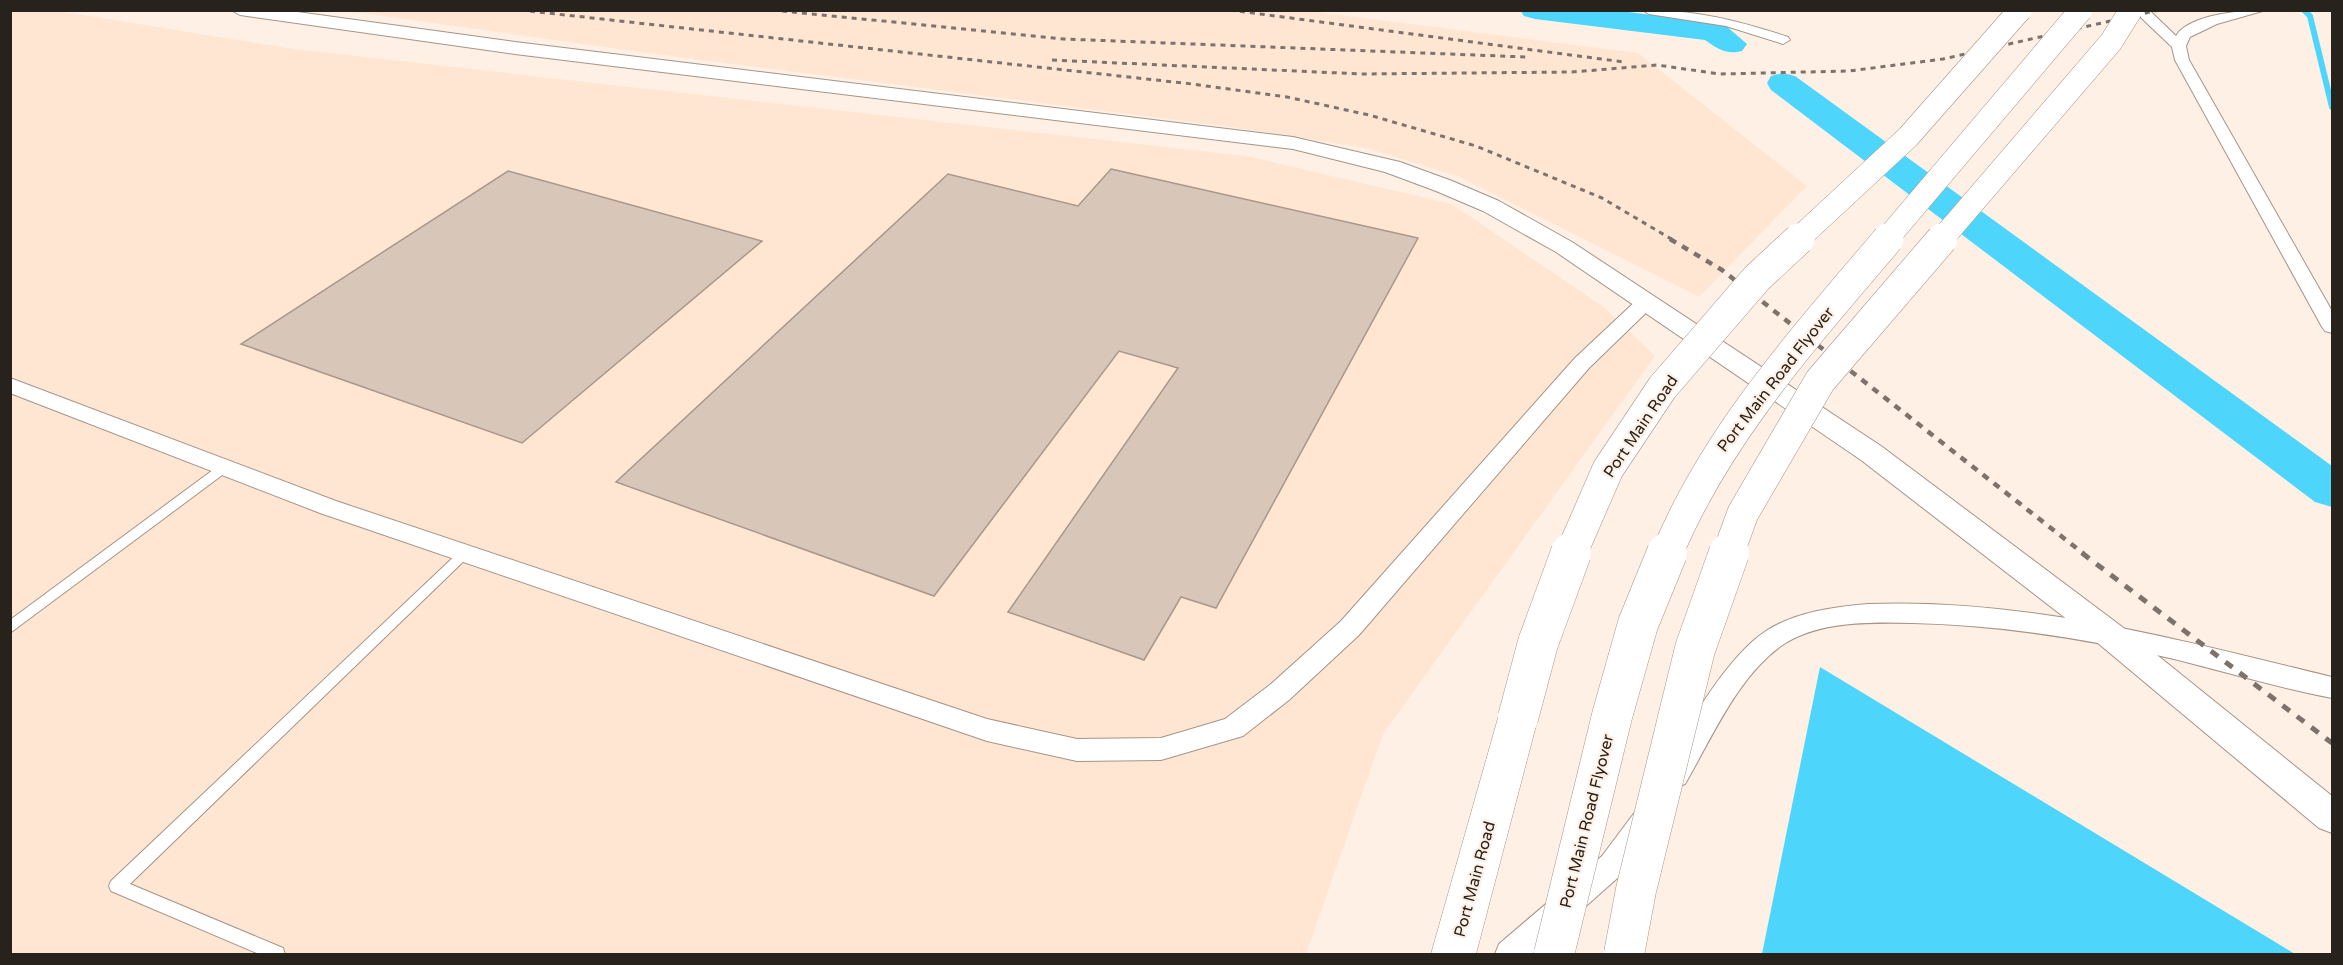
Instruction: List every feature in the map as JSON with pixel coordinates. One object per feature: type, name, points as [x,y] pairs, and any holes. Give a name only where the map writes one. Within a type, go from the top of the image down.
[{"type":"main road","name":"Port Main Road","points":[[1454,954],[1538,643],[1577,540],[1608,469],[1662,388],[1758,278],[1908,137],[2020,10]]},
{"type":"main road","name":"Port Main Road Flyover","points":[[1554,954],[1612,716],[1638,624],[1674,537],[1719,451],[1820,319],[2081,10]]},
{"type":"main road","points":[[1624,954],[1636,890],[1695,650],[1743,513],[1821,381],[2111,42],[2131,10]]},
{"type":"street","points":[[240,10],[527,49],[1225,134],[1336,152],[1392,167],[1491,206],[1564,247],[1871,453],[2110,635],[2332,817]]},
{"type":"street","points":[[1649,10],[1728,22],[1783,40]]},
{"type":"street","points":[[2140,10],[2179,46]]},
{"type":"street","points":[[2259,10],[2212,21],[2184,34],[2179,46],[2182,60],[2332,327]]},
{"type":"street","points":[[10,385],[328,507],[987,730],[1077,750],[1161,749],[1233,728],[1280,692],[1350,628],[1582,363],[1646,302]]},
{"type":"street","points":[[1510,954],[1612,865],[1653,811],[1743,668],[1775,638],[1812,623],[1876,613],[1956,612],[2110,635],[2332,688]]},
{"type":"lane","points":[[10,628],[225,468]]},
{"type":"lane","points":[[277,954],[117,886],[465,554]]},
{"type":"shaded area","points":[[10,11],[59,11],[293,49],[1246,156],[1452,204],[1605,308],[1655,356],[1383,734],[1306,954],[11,954]]},
{"type":"shaded area","points":[[346,11],[1309,11],[1638,53],[1807,186],[1699,297],[1460,177],[1370,149],[1232,127],[662,55]]},
{"type":"water","points":[[1820,667],[2295,954],[1762,954]]},
{"type":"building","points":[[1111,169],[1418,238],[1216,608],[1181,597],[1144,660],[1008,612],[1178,368],[1119,351],[934,596],[616,482],[948,174],[1078,206]]},
{"type":"building","points":[[508,171],[762,241],[522,443],[241,344]]},
{"type":"waterway","points":[[1535,10],[1714,32],[1731,44]]},
{"type":"waterway","points":[[2304,10],[2310,16],[2332,107]]},
{"type":"waterway","points":[[1783,83],[2332,490]]},
{"type":"railway","points":[[520,10],[1192,84],[1287,97],[1369,115],[1476,146],[1602,198],[1673,240]]},
{"type":"railway","points":[[772,10],[1064,39],[1526,57]]},
{"type":"railway","points":[[1230,10],[1624,62]]},
{"type":"railway","points":[[1052,60],[1362,74],[1572,72],[1657,65],[1720,74],[1849,71],[1943,59],[2159,10]]},
{"type":"railway","points":[[1670,239],[1722,270],[2084,554]]},
{"type":"railway","points":[[2082,553],[2332,743]]}]
